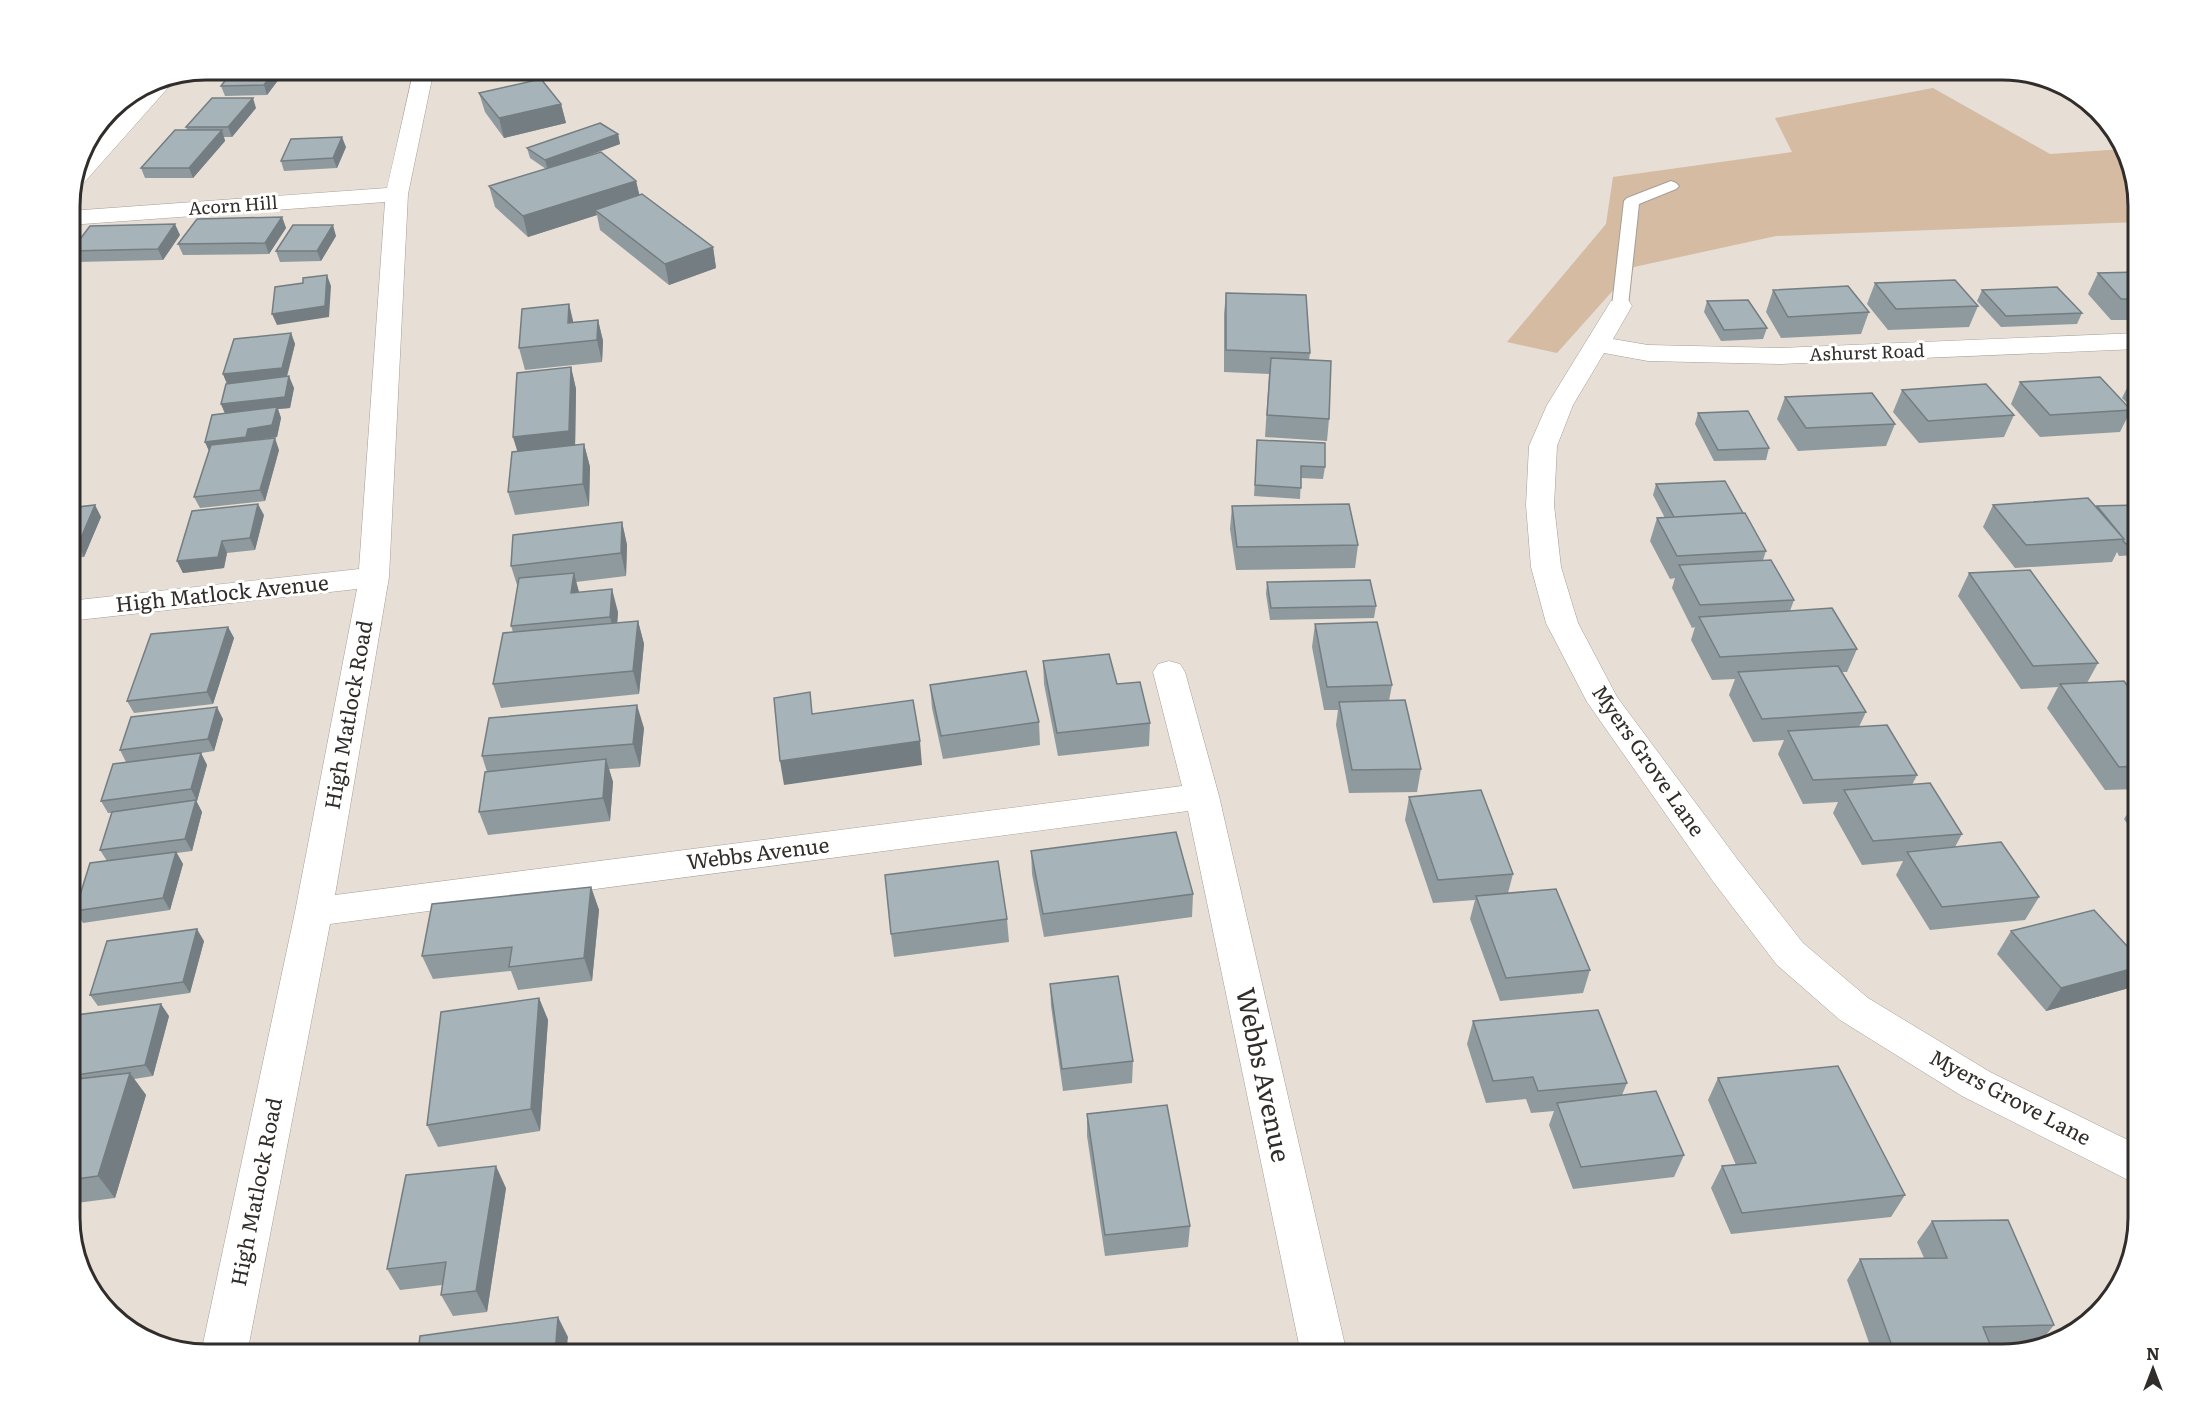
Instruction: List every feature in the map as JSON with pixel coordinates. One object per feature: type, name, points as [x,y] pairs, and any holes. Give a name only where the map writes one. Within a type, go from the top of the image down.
[{"type":"street","name":"High Matlock Road","points":[[226,1344],[314,912],[374,577],[397,194],[422,80]]},
{"type":"street","points":[[86,166],[154,91]]},
{"type":"street","name":"Acorn Hill","points":[[80,217],[397,194]]},
{"type":"street","name":"Myers Grove Lane","points":[[1620,306],[1560,405],[1544,447],[1540,505],[1546,567],[1562,623],[1603,702],[1725,870],[1790,954],[1854,1009],[1976,1084],[2128,1161]]},
{"type":"street","name":"Ashurst Road","points":[[1596,344],[1648,353],[1780,356],[2128,341]]},
{"type":"street","name":"High Matlock Avenue","points":[[80,610],[374,577]]},
{"type":"street","name":"Webbs Avenue","points":[[1169,672],[1202,796],[1322,1344]]},
{"type":"street","name":"Webbs Avenue","points":[[314,912],[1202,796]]},
{"type":"lane","name":"Myers Grove Lane","points":[[1620,306],[1632,201],[1671,186]]},
{"type":"shaded area","points":[[1933,88],[2050,154],[2114,150],[2123,173],[2128,222],[1776,236],[1634,267],[1557,353],[1507,342],[1606,224],[1613,177],[1792,152],[1775,118]]},
{"type":"building","points":[[226,80],[268,80],[264,85],[221,86]]},
{"type":"building","points":[[542,80],[561,104],[499,118],[479,93]]},
{"type":"building","points":[[212,98],[253,98],[228,127],[186,127]]},
{"type":"building","points":[[600,123],[618,134],[545,160],[527,148]]},
{"type":"building","points":[[175,130],[222,130],[189,168],[141,168]]},
{"type":"building","points":[[342,137],[333,158],[281,161],[291,139]]},
{"type":"building","points":[[601,152],[636,181],[523,216],[489,186]]},
{"type":"building","points":[[642,194],[713,247],[665,264],[595,210]]},
{"type":"building","points":[[282,217],[265,243],[178,244],[197,219]]},
{"type":"building","points":[[175,224],[158,249],[80,251],[80,239],[90,226]]},
{"type":"building","points":[[293,225],[333,225],[317,251],[276,251]]},
{"type":"building","points":[[2128,272],[2128,299],[2121,299],[2098,273]]},
{"type":"building","points":[[327,275],[325,306],[272,314],[275,287],[303,283],[303,278]]},
{"type":"building","points":[[1955,280],[1978,306],[1896,309],[1875,283]]},
{"type":"building","points":[[1848,286],[1869,312],[1788,317],[1773,290]]},
{"type":"building","points":[[2057,287],[2082,313],[2006,316],[1982,290]]},
{"type":"building","points":[[1226,293],[1306,295],[1310,353],[1226,350]]},
{"type":"building","points":[[1748,300],[1767,328],[1724,330],[1707,301]]},
{"type":"building","points":[[569,304],[568,323],[598,320],[597,340],[519,348],[522,309]]},
{"type":"building","points":[[291,333],[282,368],[223,374],[234,339]]},
{"type":"building","points":[[1271,358],[1331,361],[1329,419],[1267,415]]},
{"type":"building","points":[[571,367],[569,431],[513,437],[517,373]]},
{"type":"building","points":[[289,376],[285,397],[221,404],[226,384]]},
{"type":"building","points":[[2100,377],[2128,407],[2128,410],[2050,415],[2020,382]]},
{"type":"building","points":[[1986,384],[2014,415],[1928,421],[1902,390]]},
{"type":"building","points":[[1872,393],[1895,424],[1806,428],[1785,397]]},
{"type":"building","points":[[277,407],[272,425],[248,429],[246,437],[205,442],[212,415]]},
{"type":"building","points":[[1748,411],[1769,448],[1718,450],[1698,413]]},
{"type":"building","points":[[275,438],[260,490],[194,497],[211,445]]},
{"type":"building","points":[[1257,440],[1325,443],[1325,467],[1301,466],[1301,488],[1255,485]]},
{"type":"building","points":[[584,444],[583,484],[508,492],[512,452]]},
{"type":"building","points":[[1725,481],[1743,513],[1674,517],[1656,484]]},
{"type":"building","points":[[2088,498],[2124,539],[2026,545],[1993,505]]},
{"type":"building","points":[[258,504],[250,538],[222,541],[218,557],[177,561],[192,511]]},
{"type":"building","points":[[1349,504],[1358,545],[1237,547],[1232,506]]},
{"type":"building","points":[[95,505],[80,540],[80,507]]},
{"type":"building","points":[[2128,505],[2128,544],[2123,541],[2124,539],[2097,506]]},
{"type":"building","points":[[1745,513],[1766,551],[1677,556],[1657,518]]},
{"type":"building","points":[[622,522],[621,553],[511,566],[513,535]]},
{"type":"building","points":[[1771,560],[1794,600],[1700,605],[1679,565]]},
{"type":"building","points":[[2030,570],[2098,663],[2033,666],[1969,573]]},
{"type":"building","points":[[574,573],[571,593],[612,589],[610,617],[511,626],[519,578]]},
{"type":"building","points":[[1370,580],[1376,606],[1271,608],[1267,582]]},
{"type":"building","points":[[1832,608],[1857,649],[1720,657],[1699,617]]},
{"type":"building","points":[[638,621],[633,671],[493,684],[503,633]]},
{"type":"building","points":[[1377,622],[1392,685],[1327,687],[1315,624]]},
{"type":"building","points":[[228,627],[207,692],[127,701],[151,634]]},
{"type":"building","points":[[1109,654],[1117,684],[1140,682],[1150,723],[1057,733],[1043,661]]},
{"type":"building","points":[[1838,666],[1866,712],[1762,719],[1738,672]]},
{"type":"building","points":[[1026,671],[1039,722],[941,736],[930,685]]},
{"type":"building","points":[[2124,681],[2128,686],[2128,767],[2119,767],[2060,684]]},
{"type":"building","points":[[810,692],[812,714],[913,700],[920,741],[780,761],[774,698]]},
{"type":"building","points":[[1405,700],[1421,769],[1352,770],[1339,702]]},
{"type":"building","points":[[637,705],[633,744],[482,756],[489,718]]},
{"type":"building","points":[[217,707],[208,739],[120,750],[131,717]]},
{"type":"building","points":[[1887,725],[1917,775],[1813,780],[1788,731]]},
{"type":"building","points":[[201,753],[191,789],[101,801],[113,764]]},
{"type":"building","points":[[606,759],[603,798],[479,812],[485,772]]},
{"type":"building","points":[[1930,783],[1962,834],[1873,841],[1844,790]]},
{"type":"building","points":[[1481,790],[1513,874],[1438,880],[1409,797]]},
{"type":"building","points":[[196,800],[185,839],[100,850],[112,812]]},
{"type":"building","points":[[1176,832],[1193,894],[1043,914],[1031,851]]},
{"type":"building","points":[[2001,842],[2039,897],[1942,907],[1907,852]]},
{"type":"building","points":[[176,852],[163,898],[80,910],[80,895],[90,863]]},
{"type":"building","points":[[998,861],[1007,919],[891,934],[885,875]]},
{"type":"building","points":[[591,887],[584,958],[509,967],[512,947],[422,956],[432,904]]},
{"type":"building","points":[[1556,889],[1590,970],[1506,978],[1476,896]]},
{"type":"building","points":[[2094,910],[2128,947],[2128,970],[2061,988],[2011,931]]},
{"type":"building","points":[[197,929],[183,982],[90,995],[107,941]]},
{"type":"building","points":[[1118,976],[1133,1061],[1062,1069],[1050,984]]},
{"type":"building","points":[[539,998],[531,1109],[427,1125],[441,1012]]},
{"type":"building","points":[[161,1004],[145,1065],[80,1074],[80,1014]]},
{"type":"building","points":[[1598,1010],[1627,1083],[1538,1091],[1533,1077],[1493,1081],[1473,1021]]},
{"type":"building","points":[[1838,1066],[1905,1195],[1742,1213],[1722,1166],[1756,1163],[1718,1078]]},
{"type":"building","points":[[130,1073],[98,1176],[80,1178],[80,1079]]},
{"type":"building","points":[[1656,1091],[1684,1155],[1581,1167],[1557,1103]]},
{"type":"building","points":[[1167,1105],[1190,1226],[1105,1235],[1087,1114]]},
{"type":"building","points":[[496,1166],[476,1291],[441,1295],[446,1262],[387,1269],[406,1175]]},
{"type":"building","points":[[2008,1220],[2054,1325],[1983,1327],[1990,1344],[1891,1344],[1860,1259],[1947,1258],[1932,1221]]},
{"type":"building","points":[[558,1317],[556,1344],[419,1344],[420,1336]]}]
